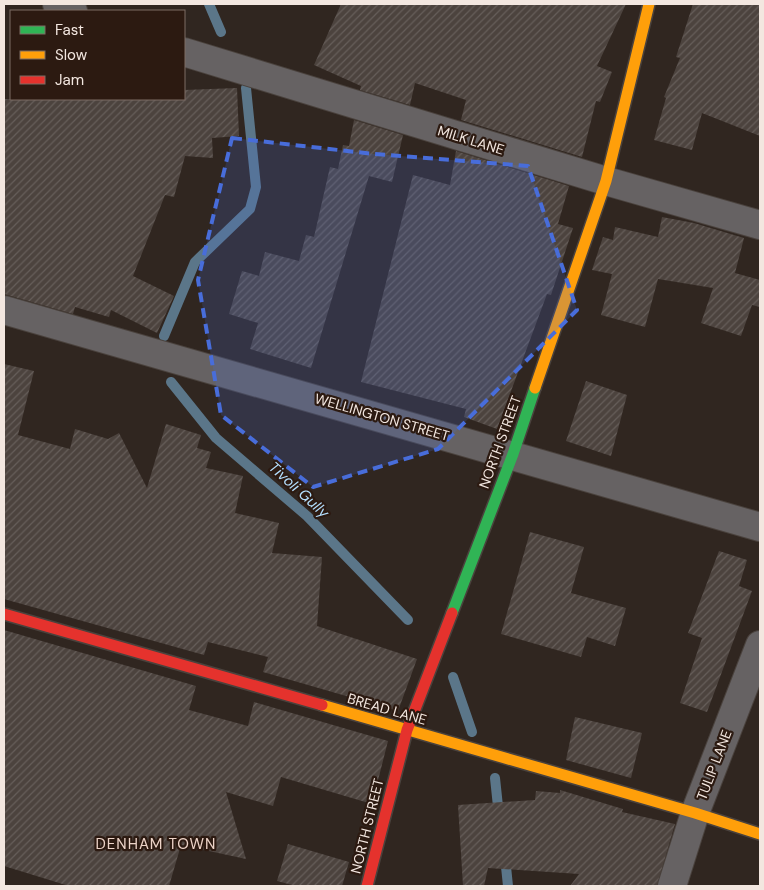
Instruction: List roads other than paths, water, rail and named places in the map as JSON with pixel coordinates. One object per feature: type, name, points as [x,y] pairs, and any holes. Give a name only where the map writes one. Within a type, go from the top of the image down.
[{"type":"street","points":[[57,4],[71,10]]},
{"type":"street","name":"NORTH STREET","points":[[367,886],[407,730],[512,454],[606,181],[649,4]]},
{"type":"street","name":"MILK LANE","points":[[185,52],[606,181],[760,225]]},
{"type":"street","name":"WELLINGTON STREET","points":[[4,310],[512,454],[760,527]]},
{"type":"street","name":"BREAD LANE","points":[[4,614],[695,813],[760,834]]},
{"type":"street","name":"TULIP LANE","points":[[672,886],[695,813],[760,645]]},
{"type":"waterway","name":"Tivoli Gully","points":[[209,4],[221,32]]},
{"type":"waterway","name":"Tivoli Gully","points":[[164,336],[195,262],[250,209],[256,187],[246,88]]},
{"type":"waterway","name":"Tivoli Gully","points":[[171,382],[216,438],[307,516],[408,620]]},
{"type":"waterway","name":"Tivoli Gully","points":[[453,677],[472,732]]},
{"type":"waterway","name":"Tivoli Gully","points":[[495,778],[499,816]]},
{"type":"waterway","name":"Tivoli Gully","points":[[505,857],[508,886]]},
{"type":"district","name":"DENHAM TOWN","points":[[156,844]]}]
